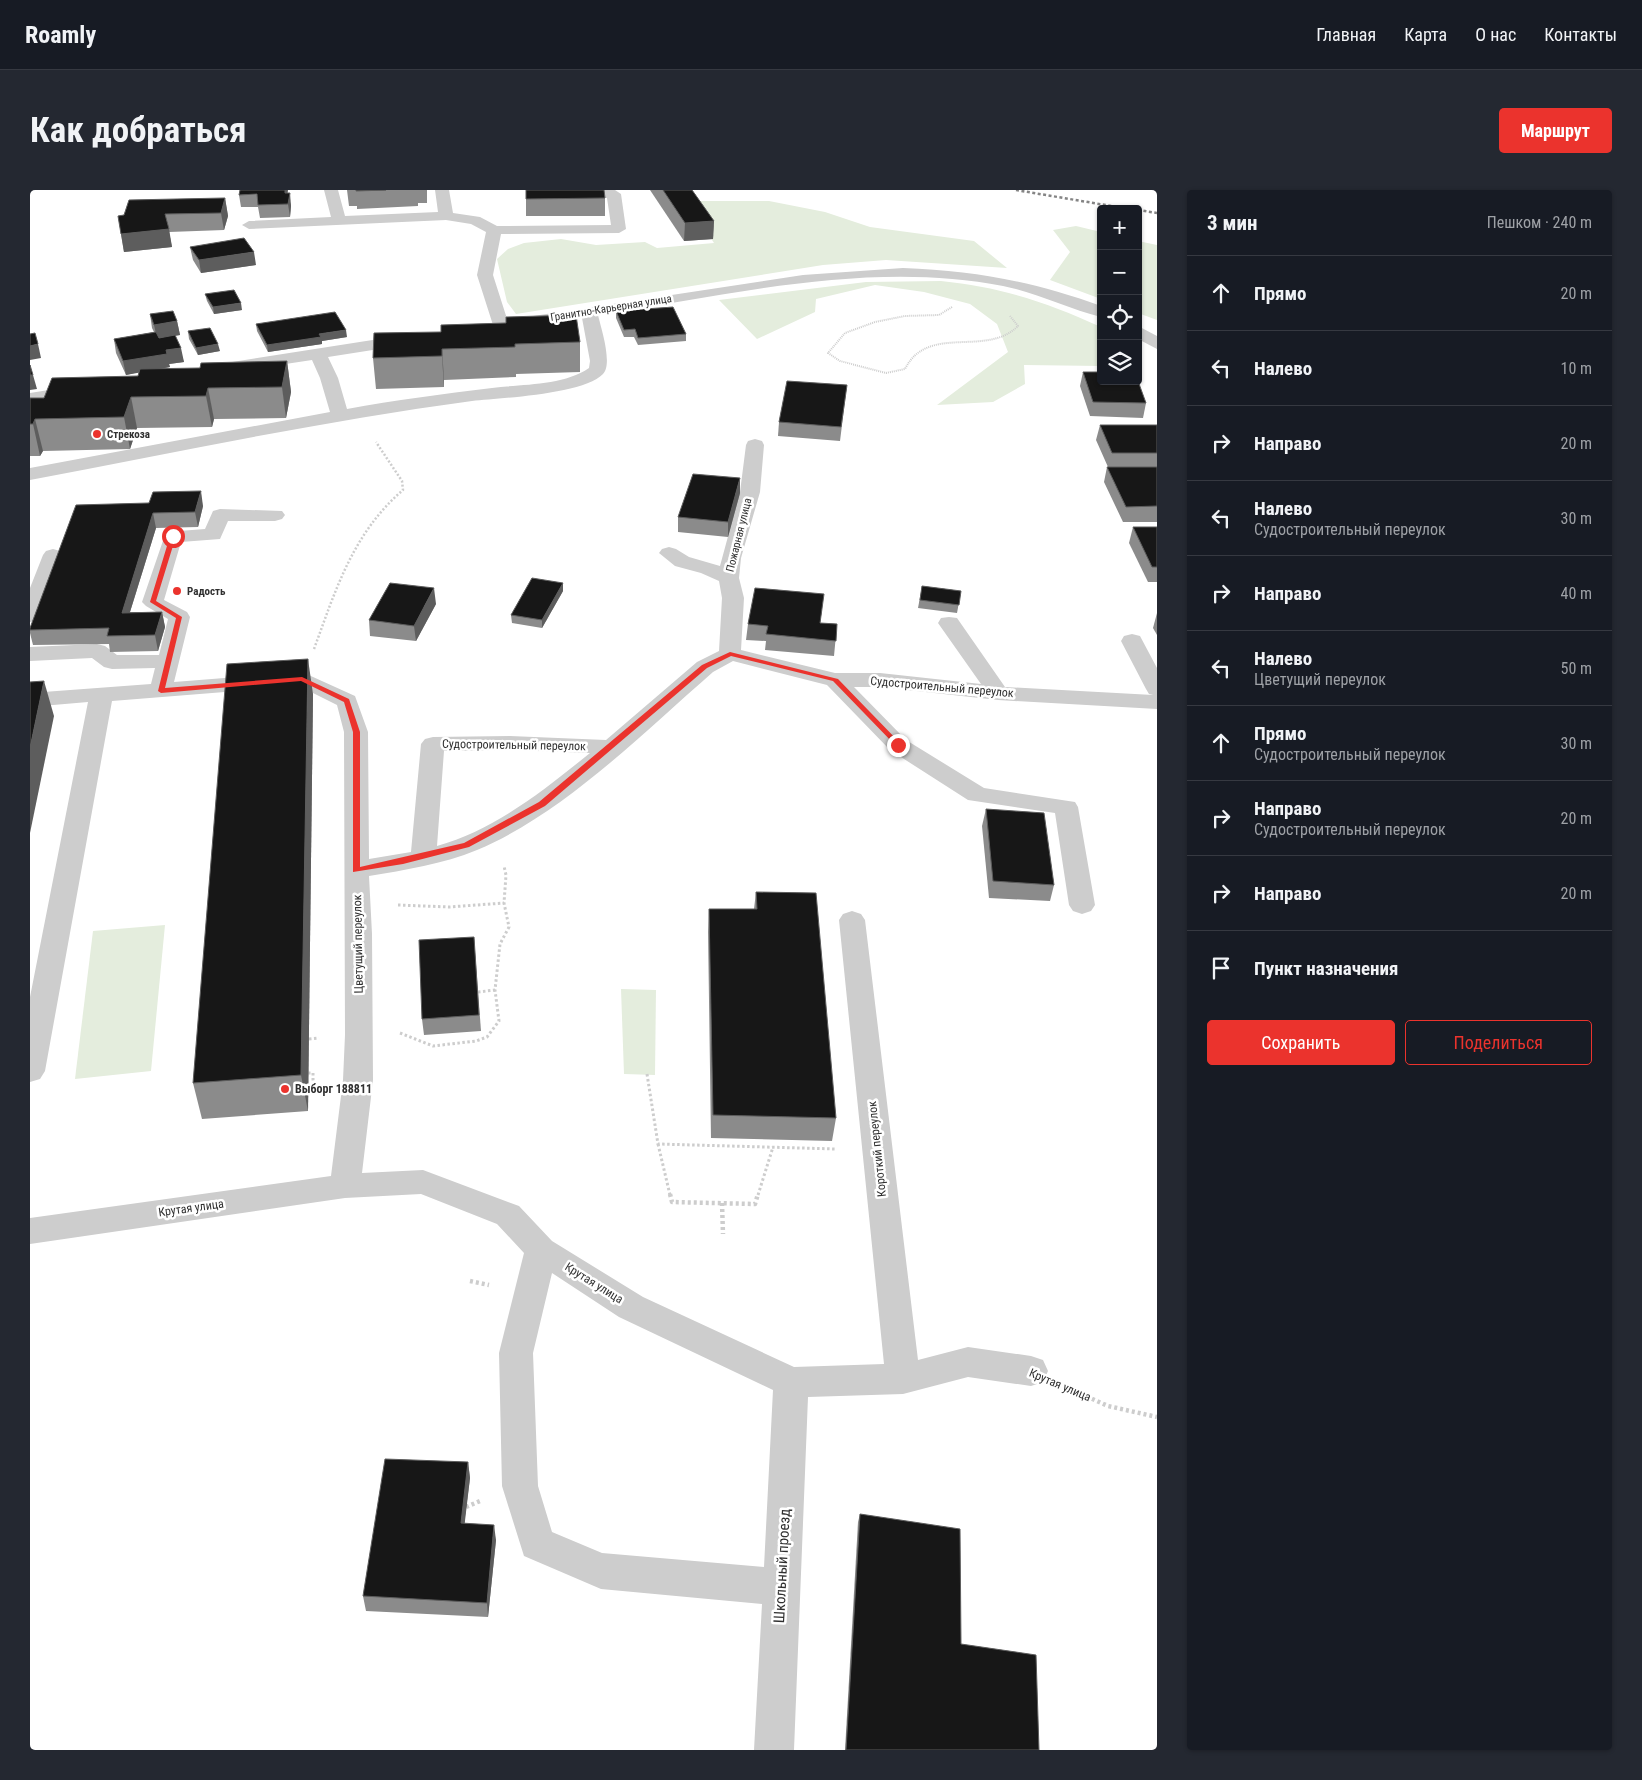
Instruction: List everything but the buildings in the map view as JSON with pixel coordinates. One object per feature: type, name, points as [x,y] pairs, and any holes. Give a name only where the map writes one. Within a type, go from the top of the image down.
[{"type":"street","points":[[330,190],[339,221]]},
{"type":"street","points":[[442,190],[446,216]]},
{"type":"street","points":[[250,225],[446,216],[475,220],[494,230],[619,228],[614,194],[570,190]]},
{"type":"street","points":[[494,230],[485,275],[501,325]]},
{"type":"street","name":"Гранитно-Карьерная улица","points":[[482,328],[780,281],[879,272],[955,276],[1005,282],[1044,291],[1097,311]]},
{"type":"street","points":[[30,474],[388,407],[532,389],[583,380],[597,370],[599,361],[589,312]]},
{"type":"street","points":[[218,369],[423,337]]},
{"type":"street","points":[[318,354],[328,378],[340,417]]},
{"type":"street","points":[[30,398],[94,388]]},
{"type":"street","name":"Пожарная улица","points":[[730,654],[733,598],[729,578],[731,558],[750,492],[755,446]]},
{"type":"street","points":[[161,691],[179,617],[153,602],[173,536],[213,535],[220,515],[275,515]]},
{"type":"street","points":[[669,553],[682,562],[708,568],[729,578]]},
{"type":"street","points":[[30,616],[53,555]]},
{"type":"street","points":[[949,623],[998,693]]},
{"type":"street","points":[[1132,641],[1157,690]]},
{"type":"street","points":[[30,654],[97,651],[112,662],[169,661]]},
{"type":"street","points":[[356,870],[467,845],[542,804],[705,667],[730,654]]},
{"type":"street","name":"Судостроительный переулок","points":[[730,654],[836,680],[880,680],[998,693],[1157,702]]},
{"type":"street","points":[[30,700],[302,679]]},
{"type":"street","name":"Цветущий переулок","points":[[302,679],[347,701],[356,732],[358,1080],[345,1186]]},
{"type":"street","points":[[836,680],[898,745],[977,795],[1066,807],[1082,905]]},
{"type":"street","points":[[30,1071],[101,696]]},
{"type":"street","name":"Судостроительный переулок","points":[[423,856],[433,744],[510,743],[612,747]]},
{"type":"street","name":"Короткий переулок","points":[[852,920],[903,1378]]},
{"type":"street","name":"Крутая улица","points":[[30,1231],[345,1186],[423,1182],[508,1215],[541,1250],[631,1307],[791,1382],[903,1378],[968,1362],[1031,1371]]},
{"type":"street","points":[[541,1250],[516,1353],[520,1486],[537,1544],[602,1571],[780,1587]]},
{"type":"street","name":"Школьный проезд","points":[[774,1750],[780,1587],[791,1382]]},
{"type":"path","points":[[939,316],[905,316],[875,322],[845,333],[828,353],[840,361],[886,374],[905,369],[907,361],[916,352],[942,343],[978,341],[1008,335],[1018,326],[1008,314]]},
{"type":"path","points":[[302,679],[346,568],[364,534],[388,501],[403,490],[402,481],[388,461]]},
{"type":"path","points":[[359,1019],[433,1046],[476,1042],[487,1037],[499,1020],[495,990],[500,944],[509,927],[504,903],[506,875],[492,832]]},
{"type":"path","points":[[357,907],[409,904],[449,907],[504,903]]},
{"type":"path","points":[[478,992],[495,990]]},
{"type":"path","points":[[308,1073],[313,1073]]},
{"type":"path","points":[[648,1074],[658,1144],[672,1202],[755,1204],[773,1147]]},
{"type":"path","points":[[658,1144],[817,1148]]},
{"type":"path","points":[[722,1203],[723,1234]]},
{"type":"path","name":"Крутая улица","points":[[1031,1371],[1108,1406],[1157,1417]]},
{"type":"green space","points":[[687,201],[769,201],[825,212],[870,227],[974,241],[1007,268],[886,260],[823,265],[516,314],[507,302],[497,259],[508,249],[524,243],[561,239],[596,245],[645,242],[657,248],[714,243]]},
{"type":"green space","points":[[1076,226],[1097,231],[1097,298],[1050,280],[1070,252],[1053,230]]},
{"type":"green space","points":[[1142,242],[1157,245],[1157,320],[1142,314]]},
{"type":"green space","points":[[941,281],[963,284],[1023,297],[1062,310],[1097,325],[1097,366],[1024,365],[1025,384],[993,402],[937,405],[1008,352],[997,324],[970,304],[924,292],[875,285],[816,299],[815,312],[757,339],[719,300],[866,282]]},
{"type":"green space","points":[[165,925],[151,1071],[75,1079],[93,931]]},
{"type":"green space","points":[[621,989],[656,990],[655,1075],[624,1074]]},
{"type":"railway","points":[[1016,190],[1105,205]]},
{"type":"railway","points":[[1142,211],[1157,213]]},
{"type":"place","name":"Стрекоза","points":[[97,434]]},
{"type":"place","name":"Радость","points":[[177,591]]},
{"type":"place","name":"Выборг 188811","points":[[285,1089]]},
{"type":"route","points":[[173,536],[153,602],[179,617],[161,691],[302,679],[347,701],[356,732],[356,870],[403,861],[467,845],[542,804],[705,667],[730,654],[836,680],[898,745]]}]
